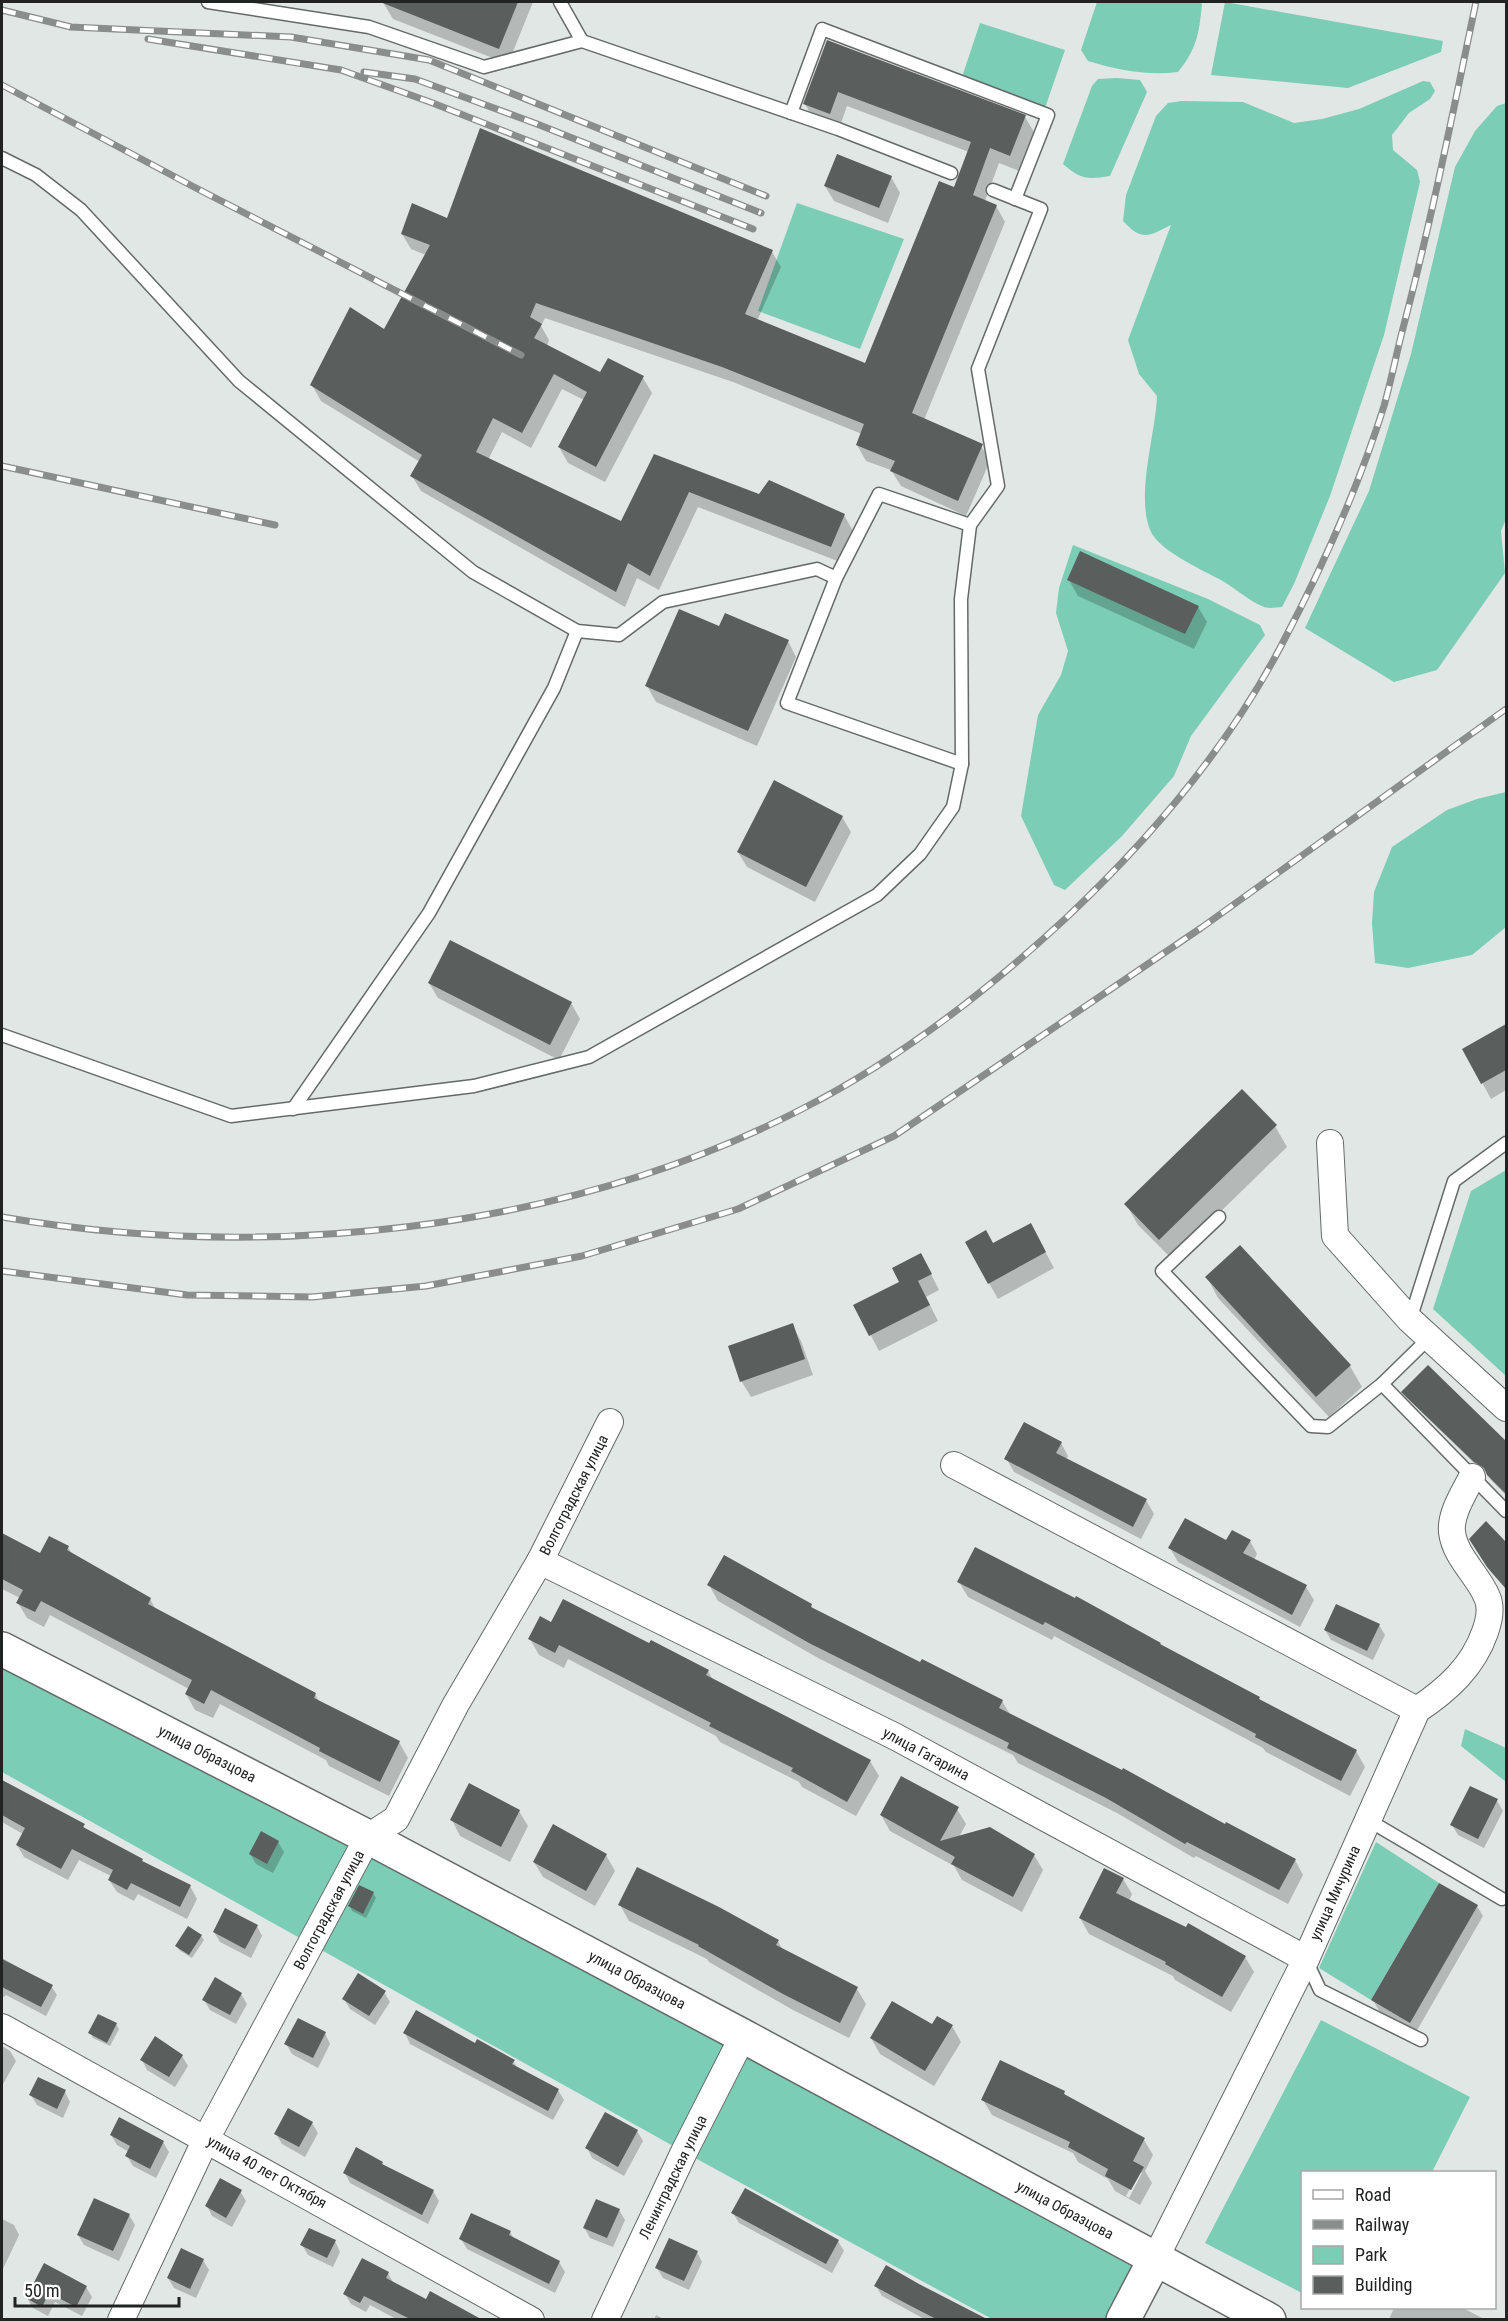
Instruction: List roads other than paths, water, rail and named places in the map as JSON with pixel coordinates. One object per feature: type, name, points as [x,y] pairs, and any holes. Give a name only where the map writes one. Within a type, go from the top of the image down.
[{"type":"street","points":[[1330,1143],[1335,1236],[1410,1320],[1506,1408]]},
{"type":"street","name":"Волгоградская улица","points":[[121,2319],[206,2139],[368,1837],[396,1819],[456,1704],[540,1562],[610,1422]]},
{"type":"street","points":[[954,1465],[1417,1710],[1438,1696],[1459,1676],[1479,1649],[1490,1619],[1488,1598],[1457,1549],[1452,1531],[1456,1510],[1472,1477]]},
{"type":"street","name":"улица Гагарина","points":[[540,1562],[896,1737],[1306,1959]]},
{"type":"street","name":"улица Образцова","points":[[2,1649],[368,1837],[1269,2319]]},
{"type":"street","name":"улица Мичурина","points":[[1124,2319],[1306,1959],[1417,1710]]},
{"type":"street","name":"улица 40 лет Октября","points":[[2,2027],[531,2319]]},
{"type":"street","name":"Ленинградская улица","points":[[604,2319],[684,2152],[743,2036]]},
{"type":"lane","points":[[208,2],[369,27],[484,67],[582,41],[791,113],[951,173]]},
{"type":"lane","points":[[560,2],[582,41]]},
{"type":"lane","points":[[791,113],[822,29],[1048,115],[1015,199]]},
{"type":"lane","points":[[2,158],[36,175],[81,210],[238,381],[473,572],[577,631],[619,635],[663,602],[818,569],[836,578]]},
{"type":"lane","points":[[2,1035],[231,1116],[474,1086],[589,1057],[877,895],[920,854],[953,807],[962,764],[961,599],[970,525],[998,486],[978,369],[1041,209],[993,190]]},
{"type":"lane","points":[[962,764],[787,703],[836,578],[879,494],[970,525]]},
{"type":"lane","points":[[293,1109],[429,913],[554,688],[577,631]]},
{"type":"lane","points":[[1410,1320],[1454,1181],[1506,1143]]},
{"type":"lane","points":[[1219,1217],[1162,1271],[1311,1426],[1328,1427],[1382,1384],[1429,1338]]},
{"type":"lane","points":[[1382,1384],[1506,1511]]},
{"type":"lane","points":[[1368,1820],[1502,1899]]},
{"type":"lane","points":[[1306,1959],[1320,1990],[1421,2040]]},
{"type":"railway","points":[[2,1217],[102,1230],[203,1237],[306,1235],[409,1226],[511,1210],[611,1185],[708,1152],[800,1110],[871,1070],[972,999],[1065,919],[1156,826],[1211,757],[1260,684],[1281,646],[1338,529],[1384,406],[1432,209],[1476,2]]},
{"type":"railway","points":[[2,10],[71,27],[291,37],[429,60],[766,196]]},
{"type":"railway","points":[[148,39],[341,70],[430,102],[753,229]]},
{"type":"railway","points":[[364,72],[415,79],[537,124],[761,213]]},
{"type":"railway","points":[[2,85],[194,187],[521,355]]},
{"type":"railway","points":[[2,466],[275,525]]},
{"type":"railway","points":[[2,1271],[187,1295],[312,1297],[426,1286],[582,1256],[738,1209],[894,1136],[1201,928],[1506,709]]}]
